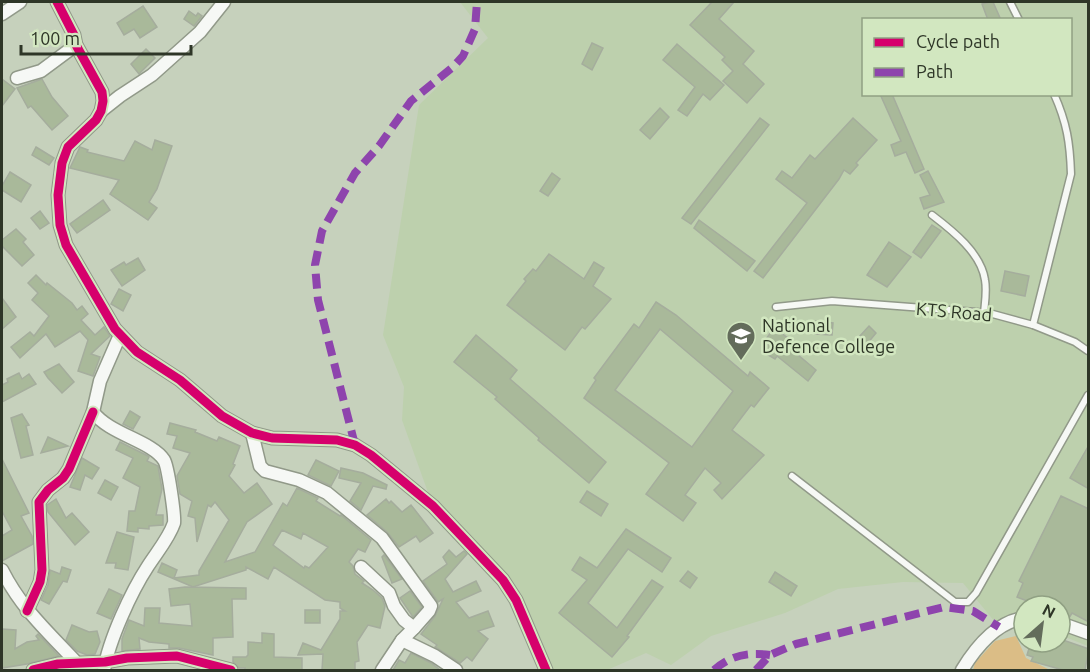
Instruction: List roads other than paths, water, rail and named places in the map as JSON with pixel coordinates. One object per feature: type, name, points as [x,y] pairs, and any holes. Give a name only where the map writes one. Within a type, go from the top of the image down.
[{"type":"street","points":[[2,14],[20,2]]},
{"type":"street","points":[[57,2],[74,35],[76,45],[102,92],[103,101],[96,120],[68,147],[62,163],[58,195],[60,225],[66,245],[115,330],[137,352],[180,380],[222,416],[252,433],[272,438],[337,440],[355,445],[371,454],[433,506],[503,580],[516,600],[546,670]]},
{"type":"street","points":[[101,111],[152,75],[200,32],[224,2]]},
{"type":"street","points":[[17,78],[41,71],[76,45]]},
{"type":"street","points":[[27,611],[40,582],[42,570],[39,502],[69,469],[93,412],[100,381],[120,335]]},
{"type":"street","points":[[93,412],[98,419],[112,429],[164,459],[168,469],[174,511],[171,529],[138,583],[122,618],[105,666]]},
{"type":"street","points":[[252,433],[260,466],[265,471],[299,480],[327,494],[382,538],[431,606],[402,640],[382,670]]},
{"type":"street","points":[[361,567],[389,593],[394,606],[404,620],[414,628]]},
{"type":"street","points":[[2,570],[11,589],[27,611],[76,662]]},
{"type":"street","points":[[962,670],[970,657],[999,627],[1012,622]]},
{"type":"street","points":[[1072,627],[1089,633]]},
{"type":"street","points":[[402,640],[435,656],[456,670]]},
{"type":"street","points":[[33,670],[76,662],[105,666],[127,658],[177,656],[231,670]]},
{"type":"lane","points":[[1010,2],[1018,18]]},
{"type":"lane","points":[[1033,325],[1071,174],[1070,149],[1064,116],[1055,96]]},
{"type":"lane","points":[[932,215],[963,243],[980,263],[985,280],[984,313]]},
{"type":"lane","name":"KTS Road","points":[[776,307],[832,301],[984,313],[1033,325],[1075,342],[1089,351]]},
{"type":"lane","points":[[792,476],[955,602],[968,602],[976,593],[1089,394]]},
{"type":"place","name":"National Defence College","points":[[741,362]]}]
